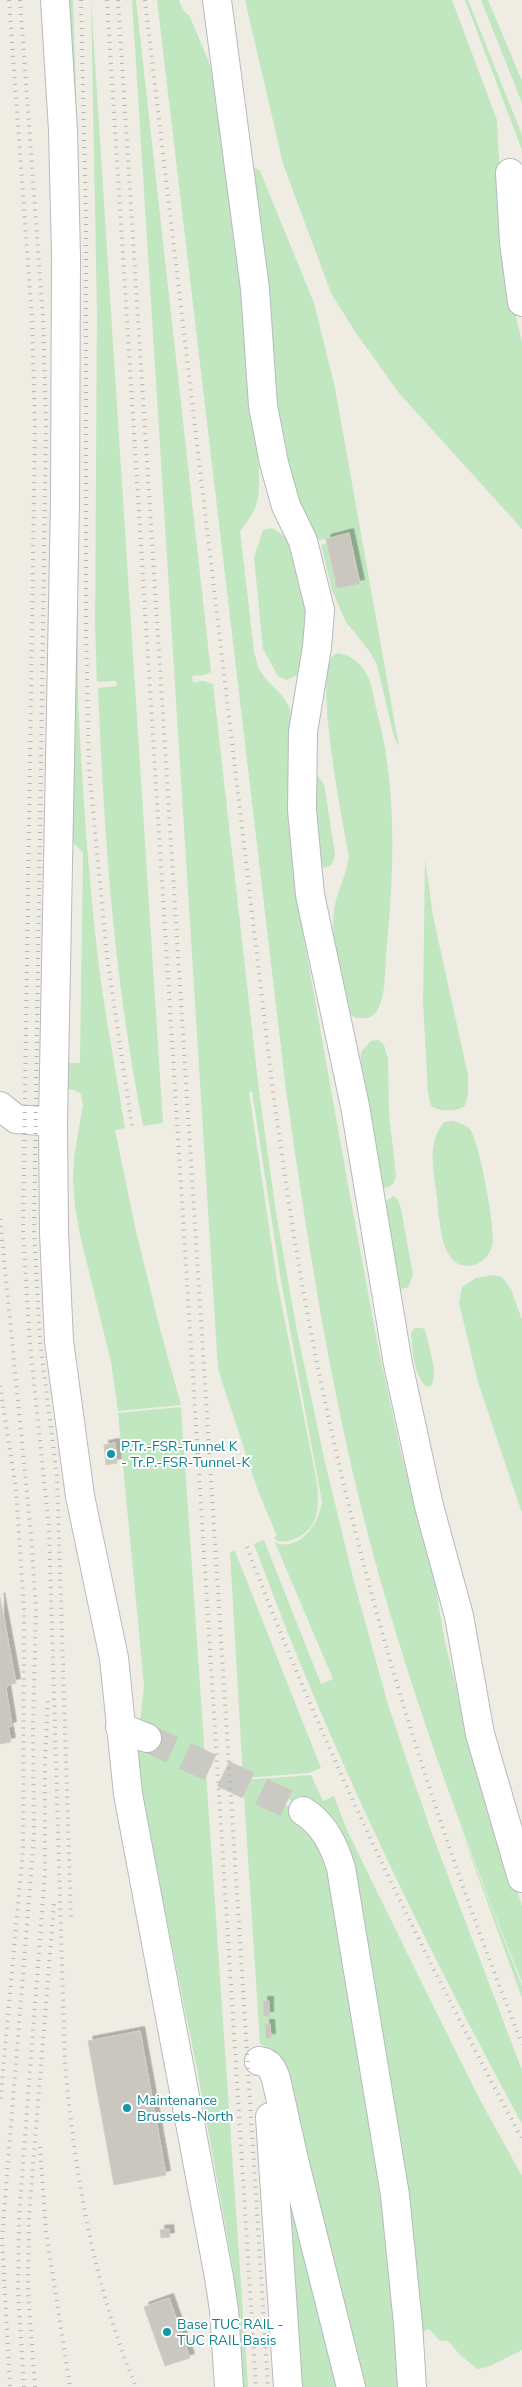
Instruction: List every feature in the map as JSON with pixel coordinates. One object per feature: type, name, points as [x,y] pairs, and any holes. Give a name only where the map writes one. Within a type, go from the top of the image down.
[{"type":"lane","points":[[55,0],[64,140],[66,256],[65,502],[53,1122],[56,1287],[64,1386],[80,1496],[114,1658],[128,1794],[219,2277],[224,2310],[229,2387]]},
{"type":"lane","points":[[217,0],[255,289],[263,406],[274,463],[286,506],[304,541],[320,610],[317,647],[303,732],[302,810],[310,894],[356,1106],[398,1364],[429,1506],[459,1616],[480,1734],[522,1878]]},
{"type":"lane","points":[[510,172],[515,252],[522,302]]},
{"type":"lane","points":[[0,1106],[16,1119],[53,1122]]},
{"type":"lane","points":[[120,1727],[147,1738]]},
{"type":"lane","points":[[303,1811],[319,1823],[330,1840],[341,1868],[395,2196],[408,2324],[412,2387]]},
{"type":"lane","points":[[288,2387],[263,2062],[273,2069],[276,2079],[295,2164],[351,2387]]},
{"type":"green space","points":[[64,0],[73,0],[78,153],[78,698],[88,862],[101,980],[125,1128],[115,1130],[136,1231],[181,1405],[118,1411],[111,1362],[75,1207],[74,1157],[83,1105],[81,1094],[74,1090],[65,1089],[65,1063],[80,1063],[83,853],[70,839]]},
{"type":"green space","points":[[91,0],[163,1123],[143,1126],[133,1071],[118,962],[103,799],[98,688],[117,686],[116,681],[97,682],[95,626],[97,314]]},
{"type":"green space","points":[[132,0],[136,0],[211,672],[192,676],[193,682],[204,681],[213,684],[259,1091],[276,1213],[297,1331],[324,1458],[354,1582],[389,1708],[431,1831],[522,2070],[522,2124],[484,2054],[412,1911],[344,1766],[282,1619],[254,1544],[264,1540],[321,1684],[333,1679],[273,1538],[276,1543],[285,1544],[301,1539],[313,1526],[322,1502],[281,1281],[252,1091],[249,1092],[277,1281],[317,1483],[318,1507],[314,1522],[304,1534],[296,1538],[282,1542],[277,1541],[274,1537],[277,1536],[258,1491],[218,1369]]},
{"type":"green space","points":[[157,0],[179,0],[183,10],[190,17],[208,60],[220,98],[224,167],[241,257],[259,469],[259,488],[255,509],[240,531],[254,651],[258,667],[265,678],[284,698],[290,709],[288,748],[294,866],[305,944],[351,1201],[379,1351],[402,1457],[431,1561],[445,1642],[470,1744],[522,1906],[522,1982],[445,1782],[395,1630],[364,1519],[325,1336],[286,1090]]},
{"type":"green space","points":[[245,0],[452,0],[497,120],[503,242],[507,281],[522,342],[522,529],[399,393],[356,333],[331,293],[283,164]]},
{"type":"green space","points":[[465,0],[468,0],[522,135],[522,150]]},
{"type":"green space","points":[[481,0],[488,0],[522,81],[522,103]]},
{"type":"green space","points":[[255,168],[260,171],[314,303],[335,388],[399,747],[394,737],[377,665],[370,652],[346,622],[332,590],[321,545],[327,543],[337,588],[360,584],[349,534],[320,540],[312,536],[288,476],[276,425],[252,170]]},
{"type":"green space","points":[[271,528],[279,532],[286,539],[295,556],[308,614],[307,632],[297,675],[287,680],[278,676],[263,649],[254,557],[263,530]]},
{"type":"green space","points":[[338,653],[358,663],[370,682],[383,738],[391,800],[391,893],[384,983],[380,1005],[377,1011],[368,1018],[356,1018],[346,1011],[334,941],[333,926],[336,900],[349,856],[336,785],[326,693],[327,671],[332,657]]},
{"type":"green space","points":[[318,776],[324,784],[335,854],[332,863],[324,868],[316,857],[313,777]]},
{"type":"green space","points":[[425,859],[433,916],[468,1075],[468,1094],[465,1106],[453,1110],[443,1110],[431,1106],[428,1093],[423,1002]]},
{"type":"green space","points":[[379,1040],[384,1045],[388,1059],[389,1113],[396,1176],[392,1185],[383,1188],[378,1185],[360,1074],[361,1052],[371,1041]]},
{"type":"green space","points":[[453,1121],[468,1127],[474,1137],[490,1206],[492,1247],[485,1259],[474,1265],[463,1265],[454,1261],[444,1243],[439,1220],[433,1169],[433,1149],[438,1131],[444,1122]]},
{"type":"green space","points":[[394,1196],[398,1200],[401,1209],[413,1275],[408,1288],[395,1289],[382,1203]]},
{"type":"green space","points":[[493,1275],[502,1277],[511,1289],[522,1320],[522,1513],[478,1382],[459,1303],[462,1287],[476,1278]]},
{"type":"green space","points":[[415,1328],[425,1330],[434,1375],[431,1386],[426,1387],[416,1368],[411,1333]]},
{"type":"green space","points":[[181,1407],[248,2387],[243,2387],[234,2274],[197,2069],[141,1793],[135,1738],[141,1738],[163,1749],[165,1744],[139,1732],[144,1685],[118,1413]]},
{"type":"green space","points":[[235,1551],[321,1768],[309,1773],[243,1778],[230,1552]]},
{"type":"green space","points":[[311,1775],[323,1801],[334,1796],[347,1830],[410,1959],[480,2100],[522,2176],[522,2350],[488,2367],[478,2369],[461,2356],[448,2341],[440,2341],[429,2329],[424,2331],[422,2340],[418,2344],[414,2333],[401,2196],[346,1865],[337,1841],[325,1824],[308,1810],[286,1798],[283,1804],[302,1816],[317,1831],[333,1860],[336,1871],[390,2198],[407,2387],[357,2387],[301,2165],[282,2065],[273,2050],[260,2044],[243,1780]]},
{"type":"green space","points":[[459,1824],[522,1986],[522,1998]]},
{"type":"green space","points":[[278,2118],[345,2387],[296,2387]]},
{"type":"building","points":[[349,533],[360,584],[337,588],[326,539]]},
{"type":"building","name":"P.Tr.-FSR-Tunnel K - Tr.P.-FSR-Tunnel-K","points":[[115,1443],[117,1463],[106,1465],[104,1445]]},
{"type":"building","points":[[0,1597],[16,1683],[8,1685],[6,1689],[12,1726],[8,1727],[11,1742],[0,1744]]},
{"type":"building","points":[[263,2001],[269,2001],[269,2016],[264,2016]]},
{"type":"building","points":[[265,2024],[270,2024],[271,2038],[266,2038]]},
{"type":"building","name":"Maintenance Brussels-North","points":[[140,2031],[166,2175],[114,2185],[88,2041]]},
{"type":"building","points":[[169,2229],[170,2237],[161,2238],[160,2230]]},
{"type":"building","name":"Base TUC RAIL - TUC RAIL Basis","points":[[169,2298],[190,2358],[165,2366],[144,2307]]},
{"type":"tunnel","points":[[147,1738],[303,1811]]},
{"type":"railway","points":[[9,0],[32,319],[35,424],[23,1231],[30,1344],[49,1528],[65,2064],[74,2146],[97,2269],[108,2309],[136,2387]]},
{"type":"railway","points":[[20,0],[43,318],[46,425],[34,1231],[40,1341],[57,1476],[71,1920]]},
{"type":"railway","points":[[81,0],[86,220],[86,626],[89,768],[107,956],[132,1127]]},
{"type":"railway","points":[[107,0],[256,2387]]},
{"type":"railway","points":[[118,0],[268,2387]]},
{"type":"railway","points":[[145,0],[273,1092],[305,1298],[329,1419],[350,1510],[373,1601],[399,1691],[457,1869],[488,1957],[522,2044]]},
{"type":"railway","points":[[0,1219],[31,1534],[36,1610],[33,1728],[34,1837],[2,2237],[10,2387]]},
{"type":"railway","points":[[0,1386],[16,1489],[24,1610],[23,1849],[0,2104]]},
{"type":"railway","points":[[247,1547],[308,1699],[375,1848],[446,1994],[522,2139]]},
{"type":"railway","points":[[24,2387],[18,2292],[19,2217],[45,1872],[45,1762],[48,1698]]},
{"type":"railway","points":[[35,2387],[28,2292],[29,2216],[54,1904]]},
{"type":"railway","points":[[40,2147],[46,2231],[70,2387]]},
{"type":"place","name":"P.Tr.-FSR-Tunnel K - Tr.P.-FSR-Tunnel-K","points":[[111,1454]]},
{"type":"place","name":"Maintenance Brussels-North","points":[[127,2108]]},
{"type":"place","name":"Base TUC RAIL - TUC RAIL Basis","points":[[167,2332]]}]
